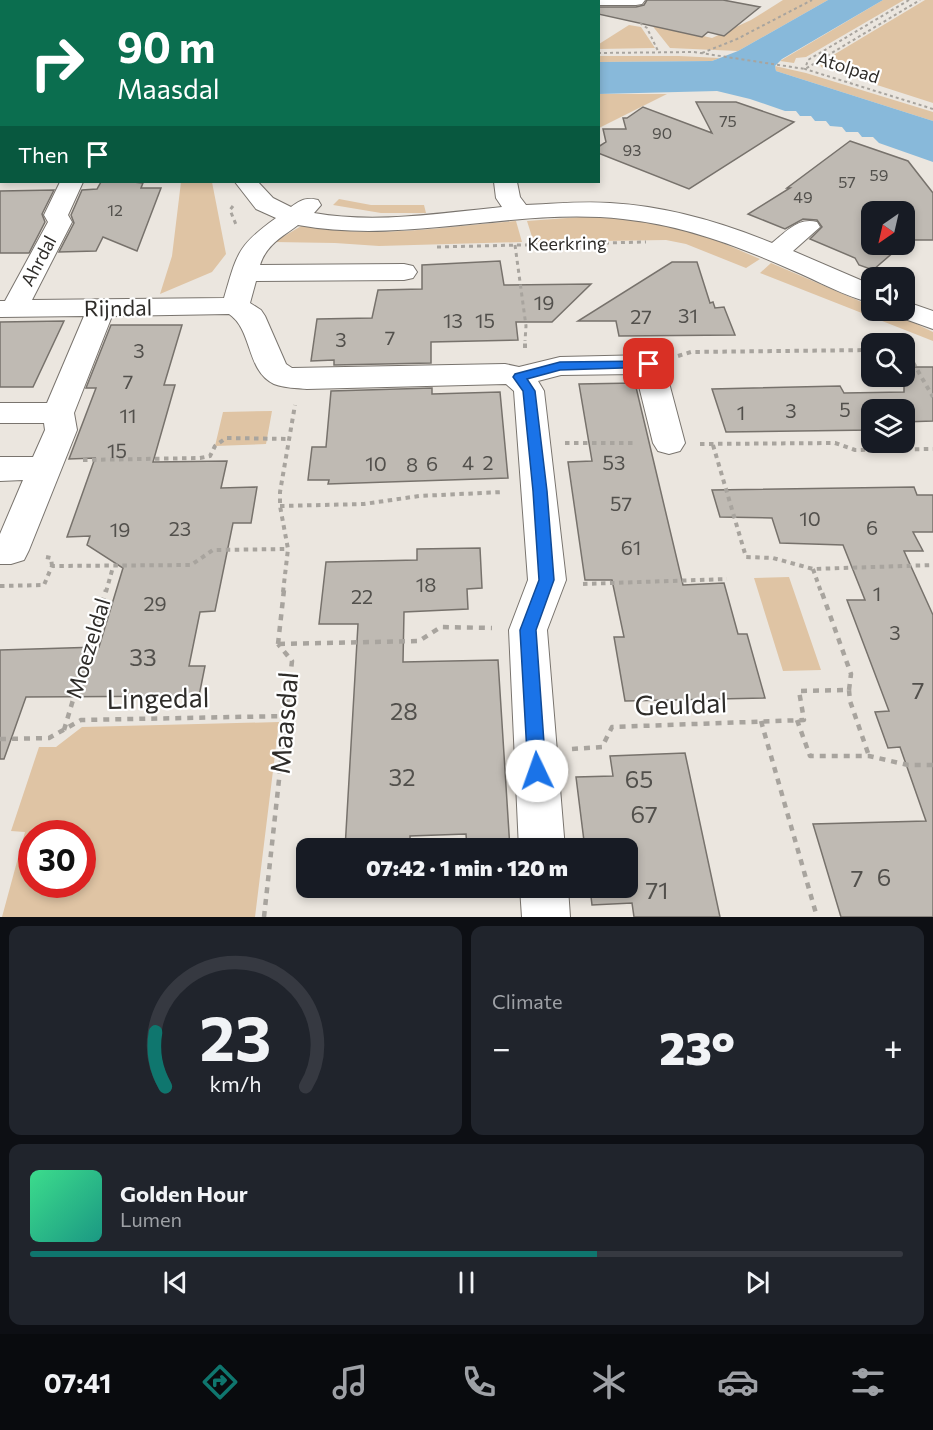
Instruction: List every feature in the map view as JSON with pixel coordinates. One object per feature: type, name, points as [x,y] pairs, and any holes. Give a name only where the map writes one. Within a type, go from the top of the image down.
[{"type":"street","points":[[577,0],[636,0]]},
{"type":"street","name":"Ahrdal","points":[[7,309],[60,222],[56,215],[71,183]]},
{"type":"street","name":"Keerkring","points":[[270,183],[301,210]]},
{"type":"street","name":"Keerkring","points":[[506,183],[508,198],[519,213]]},
{"type":"street","name":"Keerkring","points":[[241,192],[257,196],[268,205],[301,210],[349,226],[387,226],[519,213],[614,210],[662,216],[705,226],[861,290]]},
{"type":"street","points":[[301,210],[261,240],[250,255],[236,306],[251,316],[273,369],[284,377],[505,373],[519,377],[560,366],[649,364],[669,443]]},
{"type":"street","points":[[775,254],[808,227]]},
{"type":"street","points":[[244,273],[404,272]]},
{"type":"street","name":"Rijndal","points":[[7,309],[236,306]]},
{"type":"street","points":[[0,550],[11,550],[62,430],[58,413],[100,308]]},
{"type":"street","points":[[915,314],[933,321]]},
{"type":"street","points":[[519,377],[529,391],[540,491],[546,585],[528,630],[541,838]]},
{"type":"street","points":[[0,413],[58,413]]},
{"type":"street","points":[[0,469],[47,464]]},
{"type":"street","points":[[545,898],[546,917]]},
{"type":"path","points":[[701,54],[737,39],[812,0]]},
{"type":"path","name":"Atolpad","points":[[909,0],[808,60],[805,69],[933,109]]},
{"type":"path","points":[[600,53],[701,54],[805,69],[920,0]]},
{"type":"path","points":[[640,23],[647,28],[659,53]]},
{"type":"path","points":[[241,192],[230,210],[239,231],[261,240]]},
{"type":"path","name":"Keerkring","points":[[433,248],[651,242]]},
{"type":"path","points":[[515,245],[526,326],[525,348],[528,362],[519,377]]},
{"type":"path","points":[[649,364],[691,352],[861,350]]},
{"type":"path","points":[[915,366],[933,397]]},
{"type":"path","points":[[278,644],[288,549],[280,506],[300,378]]},
{"type":"path","points":[[47,464],[200,458],[210,456],[215,446],[226,438],[290,439]]},
{"type":"path","points":[[535,443],[713,445],[835,442],[855,450],[933,449]]},
{"type":"path","points":[[713,445],[746,557],[772,558],[813,569],[933,565]]},
{"type":"path","points":[[280,506],[364,504],[419,496],[540,491]]},
{"type":"path","points":[[0,586],[44,585],[52,566],[191,565],[213,550],[288,549]]},
{"type":"path","name":"Moezeldal","points":[[64,730],[113,567]]},
{"type":"path","points":[[813,569],[851,674],[850,701],[869,756]]},
{"type":"path","points":[[546,585],[727,579]]},
{"type":"path","name":"Maasdal","points":[[278,644],[419,641],[441,627],[528,630]]},
{"type":"path","name":"Maasdal","points":[[264,917],[292,661],[278,644]]},
{"type":"path","name":"Geuldal","points":[[536,751],[602,747],[612,727],[804,720],[799,692],[849,690]]},
{"type":"path","name":"Lingedal","points":[[0,740],[49,738],[81,720],[286,716]]},
{"type":"path","points":[[796,720],[810,756],[869,756],[908,765],[933,765]]},
{"type":"path","points":[[761,721],[817,917]]},
{"type":"shaded area","points":[[783,0],[828,0],[738,51],[670,48],[651,24],[712,38],[751,20]]},
{"type":"shaded area","points":[[883,0],[904,0],[806,57],[796,58],[794,63],[780,61]]},
{"type":"shaded area","points":[[925,0],[933,0],[933,103],[821,67],[820,63]]},
{"type":"shaded area","points":[[629,25],[641,27],[655,48],[600,49],[600,43]]},
{"type":"shaded area","points":[[600,56],[720,58],[712,61],[600,62]]},
{"type":"shaded area","points":[[775,66],[806,73],[933,112],[933,121],[776,71]]},
{"type":"shaded area","points":[[600,94],[667,94],[600,128]]},
{"type":"shaded area","points":[[181,183],[212,183],[226,254],[212,272],[160,294],[172,256]]},
{"type":"shaded area","points":[[339,199],[371,205],[424,205],[426,213],[381,213],[333,205]]},
{"type":"shaded area","points":[[594,216],[646,220],[704,235],[760,259],[746,268],[686,244],[666,240],[537,242],[533,240],[527,221]]},
{"type":"shaded area","points":[[516,221],[522,242],[379,246],[274,242],[303,225],[383,232]]},
{"type":"shaded area","points":[[771,263],[861,302],[861,313],[760,273]]},
{"type":"shaded area","points":[[882,321],[911,321],[933,332],[933,341]]},
{"type":"shaded area","points":[[272,411],[266,444],[215,446],[223,412]]},
{"type":"shaded area","points":[[789,577],[821,670],[783,671],[754,578]]},
{"type":"shaded area","points":[[279,722],[255,917],[2,917],[18,858],[18,898],[96,898],[96,820],[18,820],[18,832],[11,831],[39,747],[56,747],[82,727]]},
{"type":"water","points":[[828,0],[883,0],[782,59],[775,66],[776,71],[933,121],[933,162],[879,143],[873,137],[862,137],[858,132],[846,132],[842,127],[830,126],[826,121],[815,121],[811,116],[800,116],[796,111],[785,111],[717,91],[600,94],[600,62],[712,61],[738,51]]},
{"type":"building","points":[[647,0],[723,0],[760,7],[724,36],[708,32],[702,37],[600,14],[600,7],[644,5]]},
{"type":"building","points":[[696,102],[736,102],[794,122],[689,189],[600,154],[600,146],[606,142],[603,129],[626,129],[623,118],[627,118],[643,107],[712,133]]},
{"type":"building","points":[[850,141],[908,161],[933,193],[933,240],[915,240],[915,201],[861,201],[861,255],[890,255],[876,267],[865,267],[859,265],[855,258],[810,239],[822,227],[817,220],[803,219],[785,229],[748,214],[790,188],[787,188]]},
{"type":"building","points":[[100,183],[143,183],[141,188],[161,188],[137,251],[103,237],[96,251],[59,252],[74,223],[71,215],[82,190],[97,189]]},
{"type":"building","points":[[54,190],[42,214],[45,222],[29,253],[0,253],[0,191]]},
{"type":"building","points":[[500,261],[504,285],[591,284],[552,322],[516,322],[518,340],[431,342],[431,363],[334,365],[334,360],[311,361],[317,319],[372,318],[378,290],[422,289],[422,265]]},
{"type":"building","points":[[672,262],[697,262],[710,303],[713,302],[715,308],[724,307],[735,335],[619,336],[616,321],[578,321]]},
{"type":"building","points":[[64,321],[33,387],[0,387],[0,322]]},
{"type":"building","points":[[111,325],[182,325],[164,385],[175,385],[153,462],[227,461],[221,488],[257,487],[251,523],[233,523],[215,611],[200,612],[189,666],[205,666],[199,696],[26,697],[4,759],[0,759],[0,650],[99,647],[123,568],[87,545],[90,536],[67,537],[95,458],[69,459],[96,388],[86,388]]},
{"type":"building","points":[[915,367],[933,367],[933,421],[915,422],[915,399],[861,399],[861,430],[726,432],[712,389],[840,386],[844,393],[904,392],[904,387],[915,387]]},
{"type":"building","points":[[635,383],[683,585],[724,583],[738,634],[747,634],[765,698],[625,701],[614,637],[624,637],[612,580],[585,580],[568,462],[592,461],[579,384]]},
{"type":"building","points":[[432,388],[432,394],[500,392],[508,478],[328,484],[329,480],[308,480],[312,447],[326,447],[331,391]]},
{"type":"building","points":[[914,487],[917,495],[933,495],[933,532],[913,532],[923,551],[904,551],[933,615],[933,917],[841,917],[813,824],[926,821],[900,747],[888,748],[875,712],[889,711],[847,600],[865,600],[843,545],[780,543],[772,518],[720,517],[712,490]]},
{"type":"building","points":[[480,548],[482,588],[467,589],[468,609],[404,612],[403,662],[498,660],[509,838],[466,838],[466,834],[410,836],[410,838],[346,838],[358,624],[319,624],[326,562],[417,560],[417,549]]},
{"type":"building","points":[[685,753],[720,917],[634,917],[632,903],[592,905],[591,898],[638,898],[638,838],[584,838],[576,777],[613,776],[610,756]]},
{"type":"route","points":[[537,771],[528,630],[547,580],[529,391],[525,382],[519,377],[560,366],[649,364]]}]
